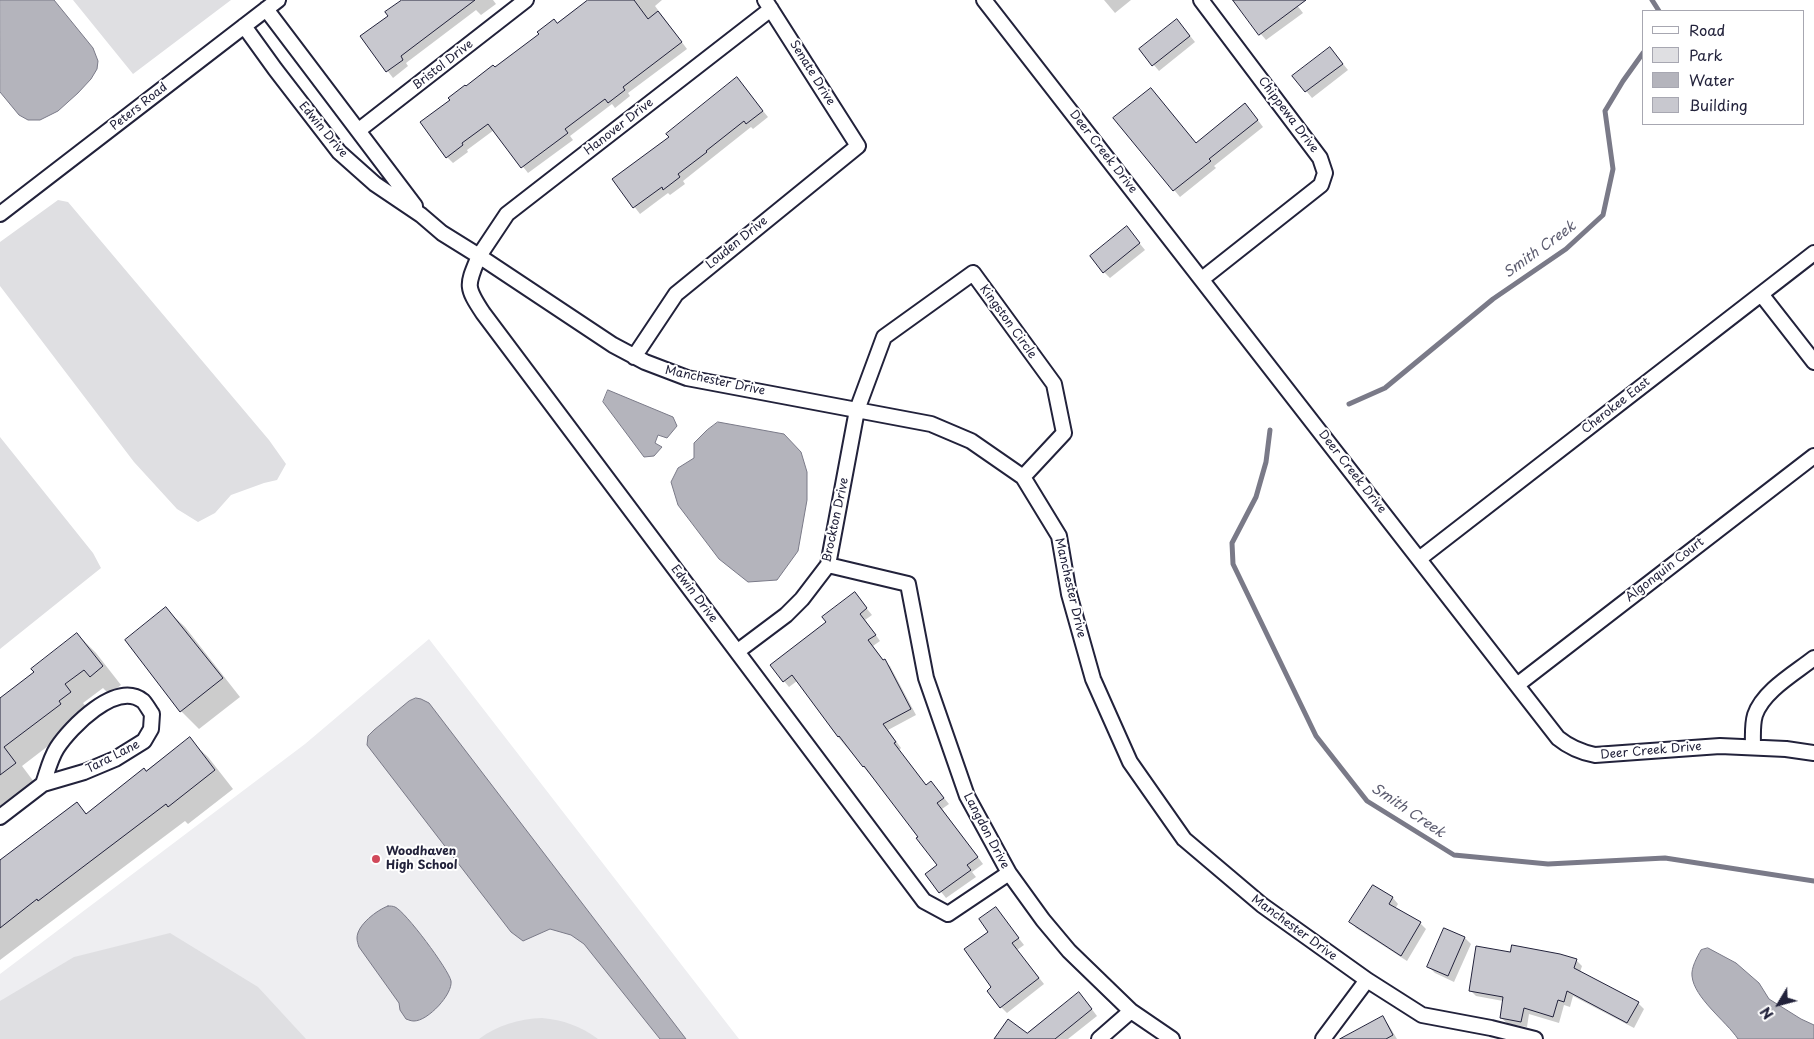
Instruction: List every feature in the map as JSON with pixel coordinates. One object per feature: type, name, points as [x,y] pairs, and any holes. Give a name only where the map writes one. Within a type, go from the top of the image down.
[{"type":"street","name":"Peters Road","points":[[0,214],[278,0]]},
{"type":"street","name":"Bristol Drive","points":[[359,130],[526,0]]},
{"type":"street","name":"Deer Creek Drive","points":[[984,0],[1558,738],[1568,746],[1583,753],[1604,756],[1695,747],[1752,747],[1814,753]]},
{"type":"street","name":"Chippewa Drive","points":[[1201,0],[1320,158],[1325,173],[1321,185],[1202,279]]},
{"type":"street","name":"Senate Drive","points":[[768,4],[858,146]]},
{"type":"street","name":"Hanover Drive","points":[[479,256],[507,214],[768,4]]},
{"type":"street","name":"Edwin Drive","points":[[266,9],[422,215]]},
{"type":"street","name":"Edwin Drive","points":[[244,26],[340,152],[375,184],[422,215],[442,233],[479,256],[468,281],[469,291],[473,298],[924,902],[948,914],[1009,873]]},
{"type":"street","name":"Louden Drive","points":[[634,357],[676,294],[858,146]]},
{"type":"street","name":"Cherokee East","points":[[1419,559],[1814,253]]},
{"type":"street","name":"Manchester Drive","points":[[479,256],[612,345],[661,369],[687,378],[930,424],[971,441],[1023,477],[1059,536],[1069,594],[1093,679],[1130,762],[1184,839],[1262,905],[1367,980],[1422,1015],[1491,1028],[1535,1039]]},
{"type":"street","name":"Kingston Circle","points":[[857,410],[884,336],[973,273],[1054,384],[1064,433],[1023,477]]},
{"type":"street","points":[[1761,294],[1814,362]]},
{"type":"street","name":"Brockton Drive","points":[[738,651],[786,615],[802,599],[828,565],[857,410]]},
{"type":"street","name":"Algonquin Court","points":[[1517,685],[1814,456]]},
{"type":"street","name":"Langdon Drive","points":[[828,565],[908,584],[926,678],[967,796],[1009,873],[1043,920],[1069,951],[1131,1011],[1172,1039]]},
{"type":"street","points":[[1752,747],[1756,714],[1762,702],[1769,694],[1814,658]]},
{"type":"street","name":"Tara Lane","points":[[0,817],[43,784],[84,772],[114,759],[144,741],[151,729],[152,714],[143,701],[131,696],[107,700],[74,725],[56,750],[43,784]]},
{"type":"street","points":[[1323,1039],[1367,980]]},
{"type":"street","points":[[1099,1039],[1131,1011]]},
{"type":"shaded area","name":"Woodhaven High School","points":[[429,639],[739,1039],[0,1039],[0,974],[305,744]]},
{"type":"green space","points":[[73,0],[231,0],[133,74]]},
{"type":"green space","points":[[58,200],[68,202],[269,440],[286,464],[277,480],[231,495],[215,513],[198,522],[177,509],[134,462],[0,286],[0,242]]},
{"type":"green space","points":[[0,437],[93,553],[101,568],[0,649]]},
{"type":"green space","points":[[170,933],[258,987],[306,1039],[0,1039],[0,1001],[74,957]]},
{"type":"green space","points":[[542,1018],[572,1024],[598,1039],[479,1039],[493,1030],[509,1024]]},
{"type":"water","points":[[0,0],[54,0],[93,48],[98,61],[97,69],[91,79],[78,93],[58,111],[40,120],[28,120],[19,115],[0,92]]},
{"type":"water","points":[[608,390],[673,417],[677,426],[667,438],[658,435],[655,443],[662,447],[654,456],[644,457],[603,402]]},
{"type":"water","points":[[718,422],[784,434],[801,452],[807,472],[807,500],[798,551],[777,580],[748,582],[719,559],[678,505],[671,482],[678,468],[694,458],[694,443]]},
{"type":"water","points":[[416,698],[429,703],[686,1039],[660,1039],[584,944],[571,935],[550,929],[523,941],[511,932],[367,745],[368,736],[374,730],[409,701]]},
{"type":"water","points":[[388,906],[400,911],[417,929],[443,965],[451,981],[451,986],[444,999],[432,1012],[420,1020],[406,1019],[400,1010],[399,1003],[358,944],[357,938],[360,928],[373,914]]},
{"type":"water","points":[[1708,948],[1736,963],[1759,983],[1769,999],[1814,1025],[1814,1039],[1738,1039],[1704,1001],[1694,984],[1692,973],[1695,963],[1701,950]]},
{"type":"building","points":[[402,0],[475,0],[401,56],[403,60],[386,72],[360,36],[388,16],[385,12]]},
{"type":"building","points":[[588,0],[634,0],[648,19],[658,11],[682,42],[623,87],[625,90],[608,103],[605,99],[565,129],[568,133],[521,168],[488,124],[462,143],[463,145],[446,158],[420,122],[450,100],[448,98],[465,85],[493,65],[495,67],[539,34],[537,32],[554,19],[557,23]]},
{"type":"building","points":[[1233,0],[1306,0],[1259,35]]},
{"type":"building","points":[[1177,19],[1190,36],[1152,66],[1139,49]]},
{"type":"building","points":[[1330,47],[1343,64],[1305,92],[1292,76]]},
{"type":"building","points":[[737,77],[763,111],[746,124],[744,121],[706,151],[678,174],[680,177],[663,190],[662,187],[633,208],[612,179],[669,137],[666,134]]},
{"type":"building","points":[[1151,88],[1196,143],[1245,103],[1258,120],[1173,191],[1113,118]]},
{"type":"building","points":[[1127,226],[1140,243],[1103,273],[1090,256]]},
{"type":"building","points":[[855,592],[867,608],[860,614],[876,635],[868,640],[883,660],[885,659],[911,709],[883,724],[896,742],[894,743],[926,785],[931,781],[944,798],[937,803],[978,857],[967,865],[971,870],[939,893],[925,874],[937,865],[916,838],[918,837],[864,766],[838,737],[792,675],[783,682],[770,665],[826,622],[822,617]]},
{"type":"building","points":[[166,607],[223,678],[180,712],[125,640]]},
{"type":"building","points":[[77,633],[103,666],[90,677],[84,670],[65,684],[71,692],[59,701],[61,704],[4,747],[16,763],[0,775],[0,698],[34,672],[31,669]]},
{"type":"building","points":[[190,737],[215,770],[168,807],[166,804],[0,928],[0,860],[77,802],[86,814],[144,768],[146,771]]},
{"type":"building","points":[[1373,885],[1393,897],[1389,904],[1421,922],[1401,956],[1349,922]]},
{"type":"building","points":[[996,907],[1019,938],[1012,943],[1039,978],[1000,1008],[987,991],[991,987],[964,949],[988,932],[979,919]]},
{"type":"building","points":[[1444,928],[1465,937],[1448,976],[1427,967]]},
{"type":"building","points":[[1512,945],[1577,959],[1574,968],[1639,1002],[1627,1023],[1567,991],[1564,1002],[1558,1000],[1553,1017],[1524,1008],[1521,1022],[1500,1018],[1503,997],[1469,991],[1476,946],[1510,952]]},
{"type":"building","points":[[1079,992],[1092,1009],[1055,1039],[994,1039],[1008,1019],[1027,1033]]},
{"type":"building","points":[[1383,1016],[1393,1035],[1386,1039],[1340,1039]]},
{"type":"waterway","name":"Smith Creek","points":[[1652,0],[1658,10]]},
{"type":"waterway","name":"Smith Creek","points":[[1349,404],[1385,388],[1493,299],[1566,249],[1603,215],[1613,169],[1605,111],[1642,54]]},
{"type":"waterway","name":"Smith Creek","points":[[1270,430],[1266,462],[1256,497],[1232,543],[1233,564],[1316,736],[1367,801],[1454,855],[1548,864],[1665,858],[1814,881]]},
{"type":"place","name":"Woodhaven High School","points":[[376,859]]}]
